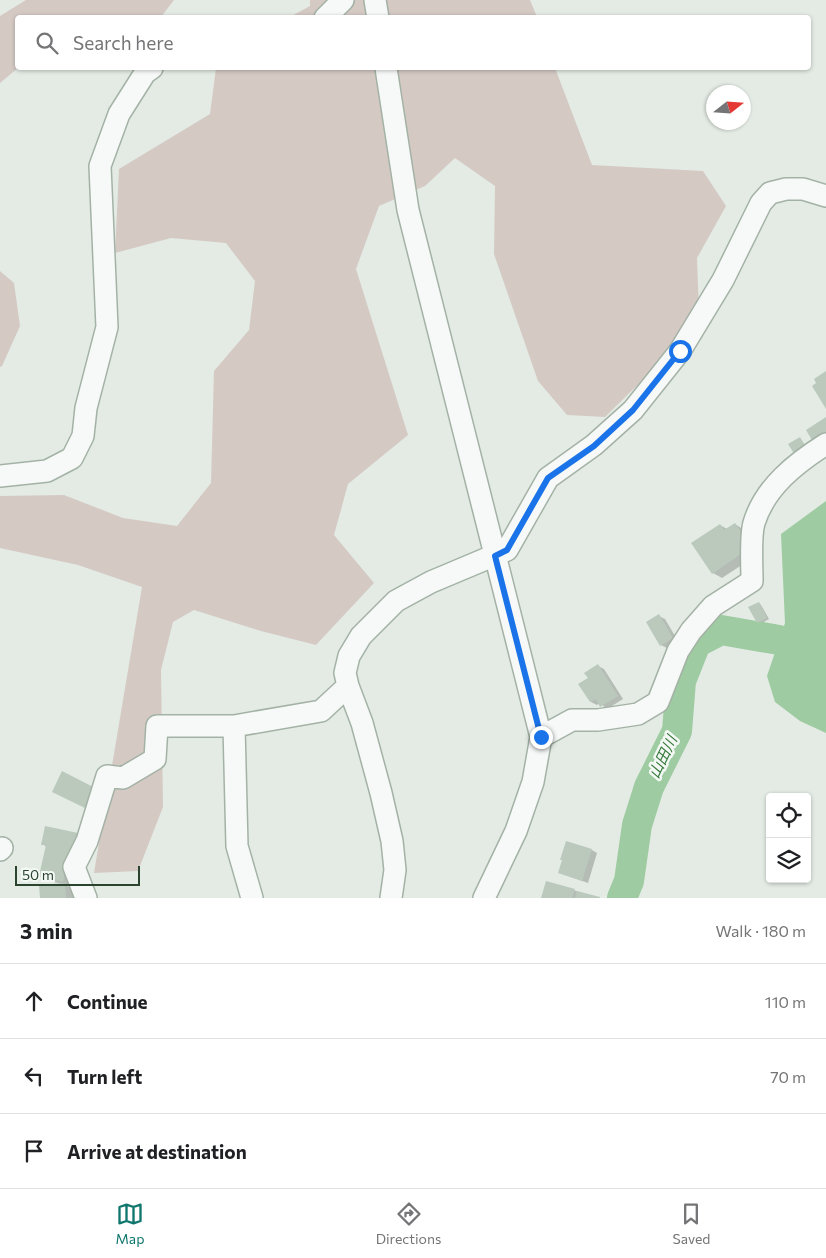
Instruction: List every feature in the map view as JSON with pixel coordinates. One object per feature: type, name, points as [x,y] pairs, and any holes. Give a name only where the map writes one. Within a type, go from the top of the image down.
[{"type":"street","points":[[328,15],[343,0]]},
{"type":"street","points":[[376,0],[378,15]]},
{"type":"street","points":[[0,476],[47,471],[72,458],[83,436],[86,408],[107,328],[100,166],[120,114],[145,73],[149,70]]},
{"type":"street","points":[[386,70],[408,210],[541,737],[533,782],[519,822],[484,898]]},
{"type":"street","points":[[391,898],[395,870],[392,841],[382,793],[362,723],[345,673],[349,656],[361,636],[396,601],[431,582],[507,550],[548,478],[594,446],[633,410],[680,351],[723,280],[760,203],[770,193],[786,189],[803,189],[826,196]]},
{"type":"street","points":[[541,737],[572,720],[598,720],[638,714],[658,702],[678,651],[692,631],[713,606],[752,581],[754,524],[764,498],[784,476],[826,444]]},
{"type":"street","points":[[86,898],[74,867],[86,841],[107,776],[123,778],[155,759],[157,726],[234,726],[321,711],[348,686]]},
{"type":"street","points":[[234,726],[238,846],[252,898]]},
{"type":"shaded area","points":[[26,0],[174,0],[163,15],[15,15],[16,70],[0,83],[0,16]]},
{"type":"shaded area","points":[[310,0],[530,0],[536,15],[294,15],[310,6]]},
{"type":"shaded area","points":[[216,70],[556,70],[592,165],[703,171],[726,206],[697,258],[699,313],[662,361],[605,417],[567,415],[538,381],[494,254],[495,186],[455,158],[425,186],[379,206],[356,269],[408,435],[348,484],[334,535],[374,583],[316,645],[261,631],[194,610],[173,622],[161,670],[163,807],[138,871],[94,873],[142,587],[78,565],[0,548],[0,496],[64,495],[123,518],[177,526],[211,483],[214,371],[249,330],[255,281],[226,243],[171,238],[115,253],[119,169],[210,114]]},
{"type":"shaded area","points":[[0,271],[14,283],[20,326],[0,367]]},
{"type":"shaded area","points":[[826,501],[826,733],[800,721],[775,702],[767,676],[785,623],[781,534]]},
{"type":"building","points":[[826,371],[826,409],[812,386],[816,383],[814,379]]},
{"type":"building","points":[[826,417],[826,438],[815,445],[806,430]]},
{"type":"building","points":[[800,437],[809,452],[797,458],[788,444]]},
{"type":"building","points":[[735,523],[751,547],[712,574],[691,543],[720,524],[724,530]]},
{"type":"building","points":[[759,602],[767,618],[757,623],[748,607]]},
{"type":"building","points":[[659,614],[673,638],[660,646],[646,622]]},
{"type":"building","points":[[598,664],[618,696],[600,707],[596,699],[590,702],[578,684],[588,678],[584,673]]},
{"type":"building","points":[[62,771],[99,790],[89,810],[52,792]]},
{"type":"building","points":[[45,826],[78,833],[74,852],[70,851],[63,882],[39,876],[46,845],[41,845]]},
{"type":"building","points":[[566,841],[592,849],[582,881],[558,873]]},
{"type":"building","points":[[546,881],[575,889],[572,898],[541,898]]},
{"type":"building","points":[[65,883],[66,898],[40,898],[39,885]]},
{"type":"building","points":[[577,891],[600,897],[600,898],[575,898]]},
{"type":"waterway","name":"山田川","points":[[622,898],[629,881],[637,825],[649,787],[677,731],[681,681],[696,643],[721,630],[779,640]]},
{"type":"route","points":[[541,737],[495,556],[507,550],[548,478],[594,446],[633,410],[680,351]]}]
